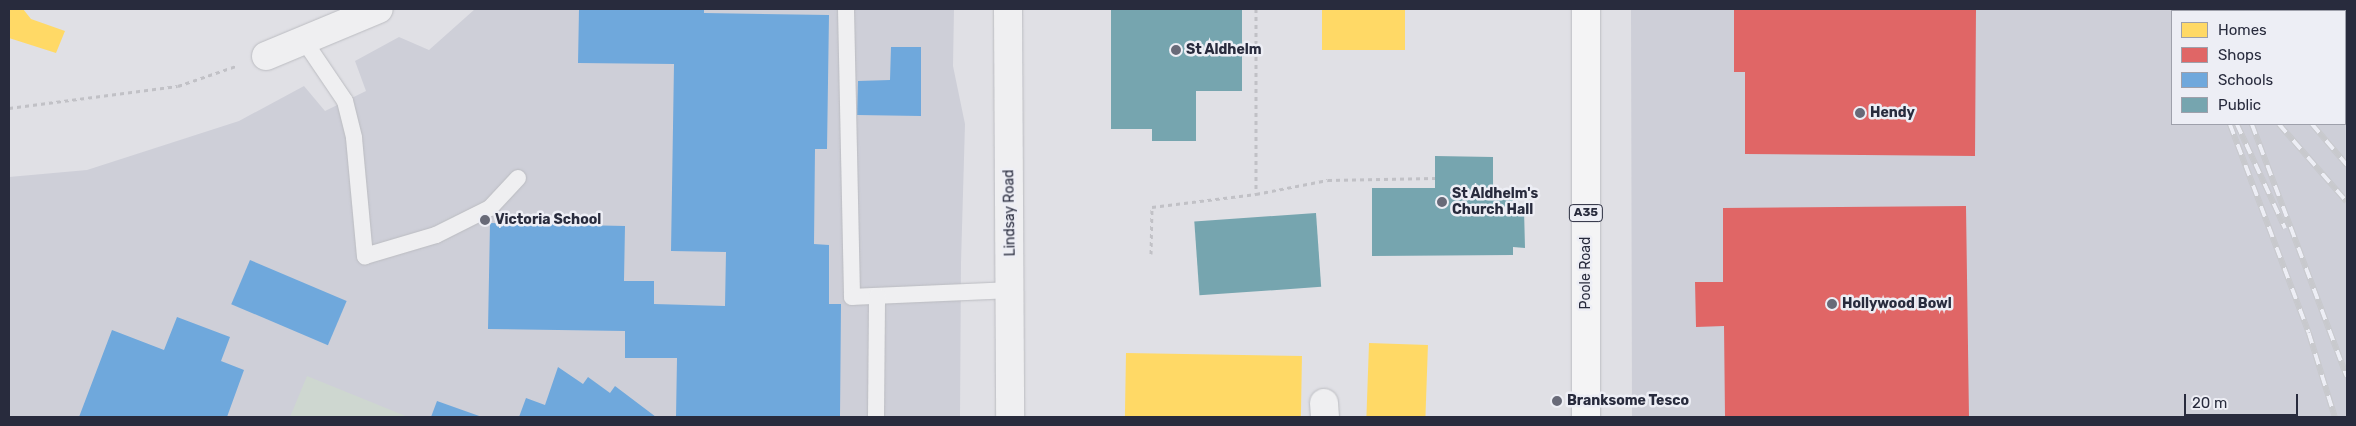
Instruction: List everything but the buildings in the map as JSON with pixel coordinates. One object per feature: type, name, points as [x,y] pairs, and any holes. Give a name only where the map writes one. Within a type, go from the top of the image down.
[{"type":"highway","name":"Poole Road","points":[[1586,9],[1586,417]]},
{"type":"street","points":[[266,56],[305,42],[379,9]]},
{"type":"street","name":"Lindsay Road","points":[[1008,9],[1011,290],[1010,417]]},
{"type":"lane","points":[[846,9],[852,297],[1011,290]]},
{"type":"lane","points":[[305,42],[345,101],[354,138],[365,256],[436,235],[490,208],[518,178]]},
{"type":"lane","points":[[876,417],[877,296]]},
{"type":"path","points":[[1256,9],[1256,194]]},
{"type":"path","points":[[9,108],[178,86],[266,56]]},
{"type":"path","points":[[1151,254],[1152,207],[1256,194],[1328,180],[1435,178]]},
{"type":"shaded area","name":"Victoria School","points":[[475,9],[954,9],[953,66],[965,124],[961,263],[960,417],[9,417],[9,177],[87,170],[239,121],[304,86],[325,111],[366,91],[355,61],[399,37],[429,50]]},
{"type":"shaded area","points":[[1631,9],[2255,9],[2171,10],[2171,125],[2346,124],[2347,126],[2347,417],[1632,417]]},
{"type":"shaded area","points":[[307,376],[408,417],[290,417]]},
{"type":"railway","points":[[2230,125],[2309,333],[2335,417]]},
{"type":"railway","points":[[2237,125],[2285,228]]},
{"type":"railway","points":[[2252,125],[2347,377]]},
{"type":"railway","points":[[2280,125],[2347,202]]},
{"type":"railway","points":[[2313,125],[2347,165]]},
{"type":"place","name":"St Aldhelm","points":[[1176,50]]},
{"type":"place","name":"Hendy","points":[[1860,113]]},
{"type":"place","name":"St Aldhelm's Church Hall","points":[[1442,202]]},
{"type":"place","name":"Victoria School","points":[[485,220]]},
{"type":"place","name":"Hollywood Bowl","points":[[1832,304]]},
{"type":"place","name":"Branksome Tesco","points":[[1557,401]]}]
